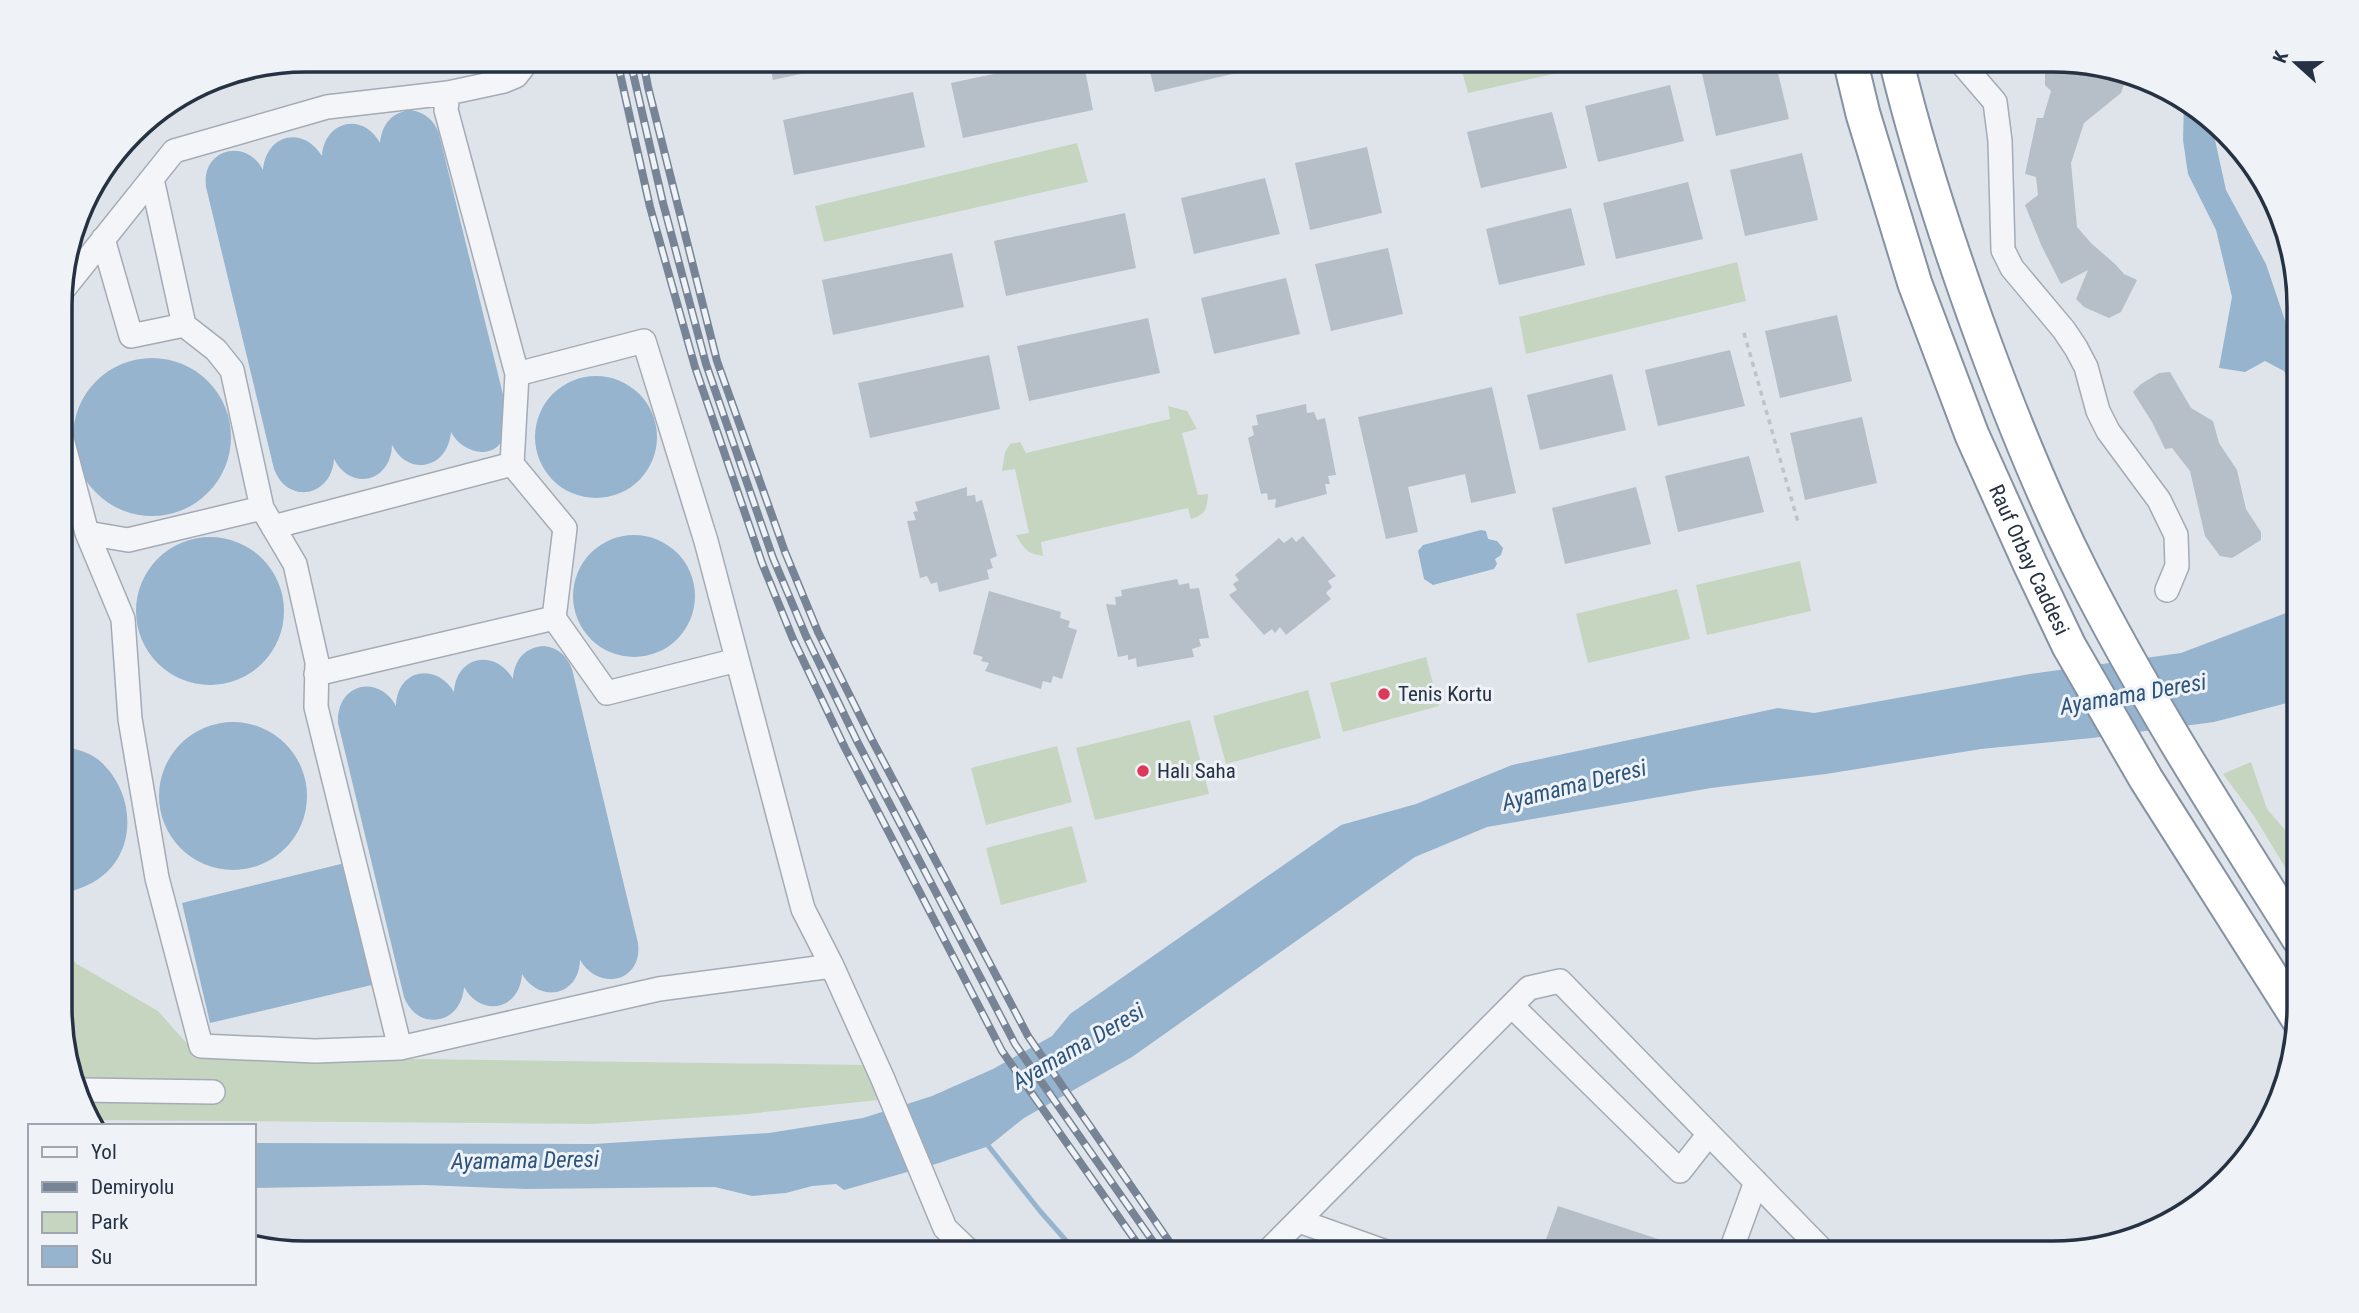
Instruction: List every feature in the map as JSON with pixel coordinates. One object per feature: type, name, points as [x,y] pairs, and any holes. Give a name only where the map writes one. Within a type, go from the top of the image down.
[{"type":"highway","name":"Rauf Orbay Caddesi","points":[[1853,72],[1889,202],[1941,355],[1972,435],[2069,646],[2146,779],[2287,1001]]},
{"type":"highway","name":"Rauf Orbay Caddesi","points":[[1899,72],[1916,141],[1940,218],[2001,388],[2049,504],[2112,631],[2178,745],[2287,920]]},
{"type":"lane","points":[[74,277],[174,151],[327,107],[448,93],[516,76],[519,72]]},
{"type":"lane","points":[[1968,72],[1995,103],[2000,141],[2003,250],[2012,268],[2077,348],[2086,367],[2098,411],[2108,431],[2159,500],[2176,535],[2178,566],[2167,590]]},
{"type":"lane","points":[[448,93],[446,110],[517,374],[512,464],[565,528],[554,618],[607,693],[737,660]]},
{"type":"lane","points":[[152,179],[184,325],[216,350],[232,370],[268,517],[295,564],[317,662],[316,707],[400,1048]]},
{"type":"lane","points":[[103,239],[131,336],[184,325]]},
{"type":"lane","points":[[517,374],[644,341],[706,541],[803,908],[882,1077],[945,1228],[959,1241]]},
{"type":"lane","points":[[87,533],[128,540],[268,517],[512,464]]},
{"type":"lane","points":[[72,477],[87,533],[123,619],[130,719],[157,878],[201,1046],[315,1051],[400,1048],[659,989],[832,966]]},
{"type":"lane","points":[[316,674],[554,618]]},
{"type":"lane","points":[[1278,1241],[1529,988],[1560,981],[1813,1241]]},
{"type":"lane","points":[[1512,1006],[1680,1171],[1709,1134]]},
{"type":"lane","points":[[88,1090],[213,1092]]},
{"type":"lane","points":[[1734,1241],[1756,1182]]},
{"type":"lane","points":[[1299,1221],[1355,1241]]},
{"type":"path","points":[[1744,333],[1798,522]]},
{"type":"green space","points":[[1462,72],[1562,72],[1468,93]]},
{"type":"green space","points":[[1077,143],[1088,182],[824,242],[815,206]]},
{"type":"green space","points":[[1737,262],[1746,301],[1526,354],[1519,317]]},
{"type":"green space","points":[[1168,406],[1187,411],[1197,429],[1182,433],[1198,495],[1208,494],[1203,513],[1191,519],[1188,508],[1041,542],[1043,556],[1024,547],[1016,535],[1029,533],[1015,469],[1002,471],[1005,452],[1010,444],[1020,442],[1026,453],[1170,419]]},
{"type":"green space","points":[[1800,561],[1811,611],[1707,635],[1696,585]]},
{"type":"green space","points":[[1677,589],[1690,639],[1588,663],[1576,614]]},
{"type":"green space","name":"Tenis Kortu","points":[[1426,657],[1439,706],[1343,732],[1330,683]]},
{"type":"green space","points":[[1308,690],[1321,738],[1226,764],[1213,716]]},
{"type":"green space","name":"Halı Saha","points":[[1190,720],[1209,794],[1095,820],[1076,748]]},
{"type":"green space","points":[[1057,746],[1072,802],[986,825],[971,768]]},
{"type":"green space","points":[[2251,762],[2267,809],[2287,831],[2287,870],[2254,816],[2223,774]]},
{"type":"green space","points":[[1072,826],[1087,882],[1001,905],[986,848]]},
{"type":"green space","points":[[72,959],[158,1011],[198,1056],[864,1065],[878,1100],[737,1115],[592,1124],[101,1120],[80,1068],[74,1038]]},
{"type":"water","points":[[411,110],[429,118],[439,134],[508,415],[505,435],[499,445],[485,452],[469,449],[455,439],[451,432],[443,454],[435,461],[417,465],[399,455],[392,445],[385,467],[369,478],[350,476],[334,459],[326,481],[309,492],[299,492],[281,481],[274,469],[206,187],[206,174],[217,156],[236,151],[246,153],[263,170],[271,148],[286,138],[305,140],[322,156],[324,144],[330,135],[345,124],[364,127],[373,133],[380,143],[389,120],[398,113]]},
{"type":"water","points":[[2184,112],[2214,136],[2226,190],[2266,264],[2287,326],[2287,378],[2284,371],[2265,361],[2245,372],[2219,368],[2232,297],[2216,230],[2188,174],[2183,140]]},
{"type":"water","points":[[152,358],[182,364],[208,381],[225,407],[231,437],[225,467],[208,493],[182,510],[152,516],[122,510],[96,493],[79,467],[73,437],[79,407],[96,381],[122,364]]},
{"type":"water","points":[[596,376],[619,380],[639,394],[653,414],[657,437],[653,460],[639,480],[619,494],[596,498],[573,494],[553,480],[539,460],[535,437],[539,414],[553,394],[573,380]]},
{"type":"water","points":[[1486,531],[1488,539],[1497,541],[1503,548],[1501,555],[1495,559],[1497,564],[1494,569],[1433,585],[1424,579],[1418,551],[1423,545]]},
{"type":"water","points":[[634,535],[657,539],[677,553],[691,573],[695,596],[691,619],[677,639],[657,653],[634,657],[611,653],[591,639],[577,619],[573,596],[577,573],[591,553],[611,539]]},
{"type":"water","points":[[210,537],[238,543],[262,559],[278,583],[284,611],[278,639],[262,663],[238,679],[210,685],[182,679],[158,663],[142,639],[136,611],[142,583],[158,559],[182,543]]},
{"type":"water","name":"Ayamama Deresi","points":[[2287,613],[2287,703],[2214,722],[1981,749],[1826,774],[1711,788],[1487,827],[1415,857],[1132,1057],[1024,1118],[989,1146],[844,1190],[836,1184],[752,1196],[715,1187],[525,1189],[424,1185],[256,1188],[256,1143],[594,1144],[769,1133],[863,1118],[932,1096],[993,1069],[1052,1036],[1070,1014],[1341,825],[1416,804],[1512,765],[1778,708],[1814,713],[2030,674],[2181,653]]},
{"type":"water","points":[[544,646],[562,653],[572,669],[638,943],[638,956],[634,967],[627,974],[608,979],[588,970],[580,960],[573,982],[557,992],[539,990],[522,974],[520,986],[514,996],[499,1006],[480,1003],[471,997],[464,987],[461,1000],[448,1016],[429,1019],[419,1016],[404,997],[338,723],[339,710],[351,692],[369,687],[379,689],[396,706],[403,684],[410,677],[419,674],[437,676],[454,692],[456,680],[462,670],[477,660],[496,663],[513,679],[518,660],[531,649]]},
{"type":"water","points":[[233,722],[261,728],[285,744],[301,768],[307,796],[301,824],[285,848],[261,864],[233,870],[205,864],[181,848],[165,824],[159,796],[165,768],[181,744],[205,728]]},
{"type":"water","points":[[72,748],[91,755],[115,778],[126,807],[127,823],[126,838],[113,866],[92,883],[72,891]]},
{"type":"water","points":[[345,863],[376,984],[210,1023],[182,903]]},
{"type":"building","points":[[771,72],[810,72],[773,80]]},
{"type":"building","points":[[1003,72],[1085,72],[1093,110],[963,138],[951,83]]},
{"type":"building","points":[[1150,72],[1241,72],[1155,92]]},
{"type":"building","points":[[1702,72],[1778,72],[1789,119],[1716,136]]},
{"type":"building","points":[[2045,72],[2084,74],[2124,84],[2121,93],[2084,123],[2071,163],[2077,227],[2124,274],[2137,280],[2121,312],[2109,318],[2084,307],[2076,299],[2088,270],[2061,284],[2025,205],[2038,195],[2036,177],[2025,174],[2037,118],[2043,118],[2051,91],[2045,85]]},
{"type":"building","points":[[1670,85],[1684,141],[1598,162],[1585,106]]},
{"type":"building","points":[[913,92],[925,147],[794,175],[783,120]]},
{"type":"building","points":[[1552,112],[1567,168],[1481,188],[1467,132]]},
{"type":"building","points":[[1367,147],[1382,213],[1310,230],[1295,163]]},
{"type":"building","points":[[1802,153],[1818,220],[1745,236],[1730,170]]},
{"type":"building","points":[[1265,178],[1280,234],[1194,254],[1181,198]]},
{"type":"building","points":[[1688,182],[1703,239],[1616,259],[1603,203]]},
{"type":"building","points":[[1571,208],[1585,265],[1499,285],[1486,229]]},
{"type":"building","points":[[1125,213],[1136,268],[1006,296],[994,241]]},
{"type":"building","points":[[1388,248],[1403,314],[1331,331],[1315,264]]},
{"type":"building","points":[[952,253],[964,307],[833,335],[822,280]]},
{"type":"building","points":[[1286,278],[1300,334],[1214,354],[1201,298]]},
{"type":"building","points":[[1837,315],[1852,381],[1780,398],[1765,331]]},
{"type":"building","points":[[1148,318],[1160,373],[1029,401],[1017,346]]},
{"type":"building","points":[[1730,350],[1745,406],[1658,426],[1645,370]]},
{"type":"building","points":[[989,355],[1000,409],[870,438],[858,383]]},
{"type":"building","points":[[2170,372],[2191,408],[2213,421],[2219,443],[2237,470],[2246,509],[2261,532],[2261,540],[2232,558],[2220,556],[2205,536],[2190,471],[2172,448],[2165,449],[2133,392],[2159,373]]},
{"type":"building","points":[[1612,374],[1626,430],[1540,450],[1527,395]]},
{"type":"building","points":[[1492,387],[1516,493],[1471,503],[1465,474],[1408,487],[1418,532],[1386,539],[1358,417]]},
{"type":"building","points":[[1306,404],[1307,413],[1314,412],[1317,420],[1325,418],[1336,475],[1328,476],[1330,484],[1325,484],[1327,494],[1275,508],[1276,499],[1268,500],[1267,493],[1261,494],[1248,438],[1254,435],[1252,426],[1258,425],[1256,415]]},
{"type":"building","points":[[1862,417],[1877,483],[1805,500],[1790,433]]},
{"type":"building","points":[[1749,456],[1764,512],[1678,532],[1665,476]]},
{"type":"building","points":[[967,487],[967,496],[975,495],[976,502],[982,500],[997,556],[990,559],[993,568],[987,570],[989,579],[939,592],[937,582],[931,584],[927,576],[920,578],[907,521],[916,520],[913,512],[918,511],[915,502]]},
{"type":"building","points":[[1636,487],[1651,544],[1565,564],[1552,508]]},
{"type":"building","points":[[1303,536],[1336,576],[1328,581],[1332,587],[1326,593],[1331,599],[1286,635],[1280,627],[1275,633],[1272,629],[1264,635],[1229,595],[1237,590],[1233,584],[1239,580],[1235,575],[1279,538],[1284,543],[1292,537],[1296,542]]},
{"type":"building","points":[[1177,579],[1179,585],[1189,583],[1190,589],[1199,588],[1209,638],[1199,639],[1201,646],[1192,649],[1194,657],[1137,667],[1136,658],[1128,660],[1128,655],[1118,657],[1106,604],[1116,605],[1115,597],[1122,596],[1121,590]]},
{"type":"building","points":[[989,591],[1061,612],[1060,618],[1070,621],[1068,627],[1077,630],[1062,679],[1053,676],[1051,683],[1043,681],[1041,689],[985,671],[989,663],[981,661],[983,657],[973,654]]},
{"type":"building","points":[[1558,1206],[1664,1241],[1545,1241]]},
{"type":"waterway","points":[[986,1143],[1066,1241]]},
{"type":"railway","points":[[620,72],[650,207],[695,367],[762,563],[793,639],[845,748],[1002,1051],[1136,1241]]},
{"type":"railway","points":[[633,72],[663,203],[706,364],[773,558],[806,636],[858,743],[1015,1044],[1153,1241]]},
{"type":"railway","points":[[645,72],[717,361],[785,552],[818,632],[1028,1036],[1169,1241]]},
{"type":"place","name":"Tenis Kortu","points":[[1384,694]]},
{"type":"place","name":"Halı Saha","points":[[1143,771]]}]
